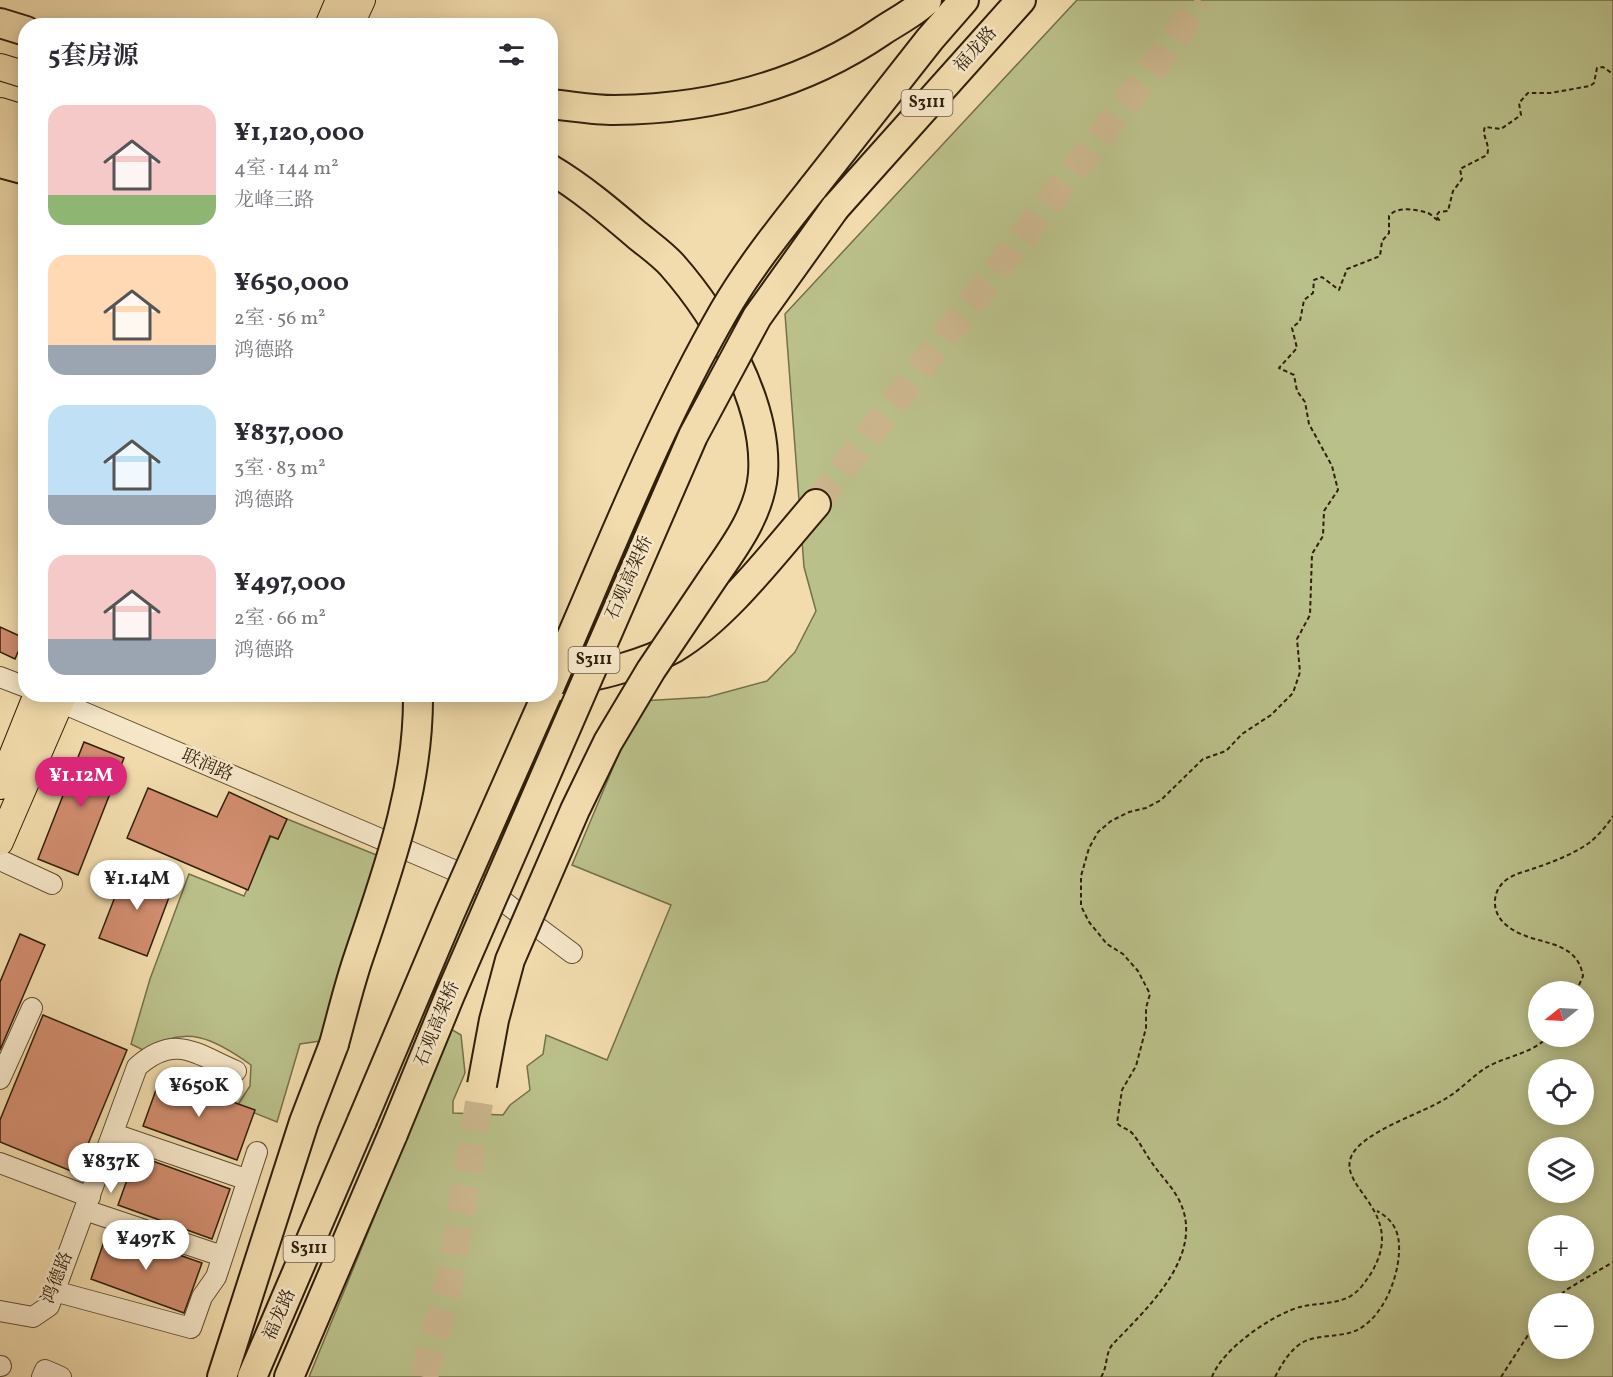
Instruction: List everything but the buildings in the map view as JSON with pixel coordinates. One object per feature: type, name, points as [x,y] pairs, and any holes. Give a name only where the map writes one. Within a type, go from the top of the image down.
[{"type":"highway","points":[[558,105],[612,110],[643,109],[714,101],[756,91],[805,74],[850,53],[927,0]]},
{"type":"highway","name":"石观高架桥","points":[[558,667],[632,492],[725,309],[753,267],[812,189],[930,39],[964,0]]},
{"type":"highway","name":"福龙路","points":[[835,208],[1021,0]]},
{"type":"highway","points":[[0,23],[18,29]]},
{"type":"highway","points":[[0,32],[18,35]]},
{"type":"highway","points":[[0,137],[18,143]]},
{"type":"highway","points":[[0,163],[18,168]]},
{"type":"highway","points":[[482,1085],[494,1020],[510,960],[575,810],[608,742],[651,670],[715,575],[755,509],[763,474],[759,431],[747,387],[723,339],[697,296],[670,263],[596,201],[558,175]]},
{"type":"highway","name":"石观高架桥","points":[[393,1134],[454,984],[693,436],[757,317],[835,208]]},
{"type":"highway","points":[[558,678],[580,680],[603,675],[654,658],[699,631],[816,504]]},
{"type":"highway","points":[[222,1377],[304,1122],[334,1044],[358,958],[390,866],[414,764],[418,702]]},
{"type":"highway","name":"石观高架桥","points":[[362,1121],[450,913],[543,702]]},
{"type":"highway","name":"福龙路","points":[[252,1377],[362,1121]]},
{"type":"highway","name":"福龙路","points":[[289,1377],[393,1134]]},
{"type":"main road","points":[[331,18],[339,0]]},
{"type":"main road","points":[[354,18],[362,0]]},
{"type":"main road","points":[[0,67],[18,73]]},
{"type":"main road","points":[[0,111],[18,117]]},
{"type":"main road","points":[[0,786],[48,702]]},
{"type":"main road","points":[[0,842],[49,702]]},
{"type":"street","points":[[0,677],[18,684]]},
{"type":"street","name":"联润路","points":[[63,702],[215,777],[371,836],[476,882],[572,952]]},
{"type":"street","points":[[0,860],[52,884]]},
{"type":"street","points":[[0,1079],[32,1008]]},
{"type":"street","name":"鸿德路","points":[[0,1311],[33,1317],[45,1310],[54,1292],[114,1134],[137,1067],[165,1048],[183,1049],[237,1071]]},
{"type":"street","points":[[114,1134],[248,1180]]},
{"type":"street","points":[[54,1292],[191,1328],[202,1297],[214,1282],[257,1152]]},
{"type":"street","points":[[0,1163],[87,1204],[222,1256]]},
{"type":"street","points":[[42,1377],[45,1370],[61,1377]]},
{"type":"path","points":[[1101,1377],[1107,1367],[1111,1345],[1127,1332],[1172,1277],[1183,1249],[1186,1226],[1179,1201],[1170,1185],[1132,1133],[1117,1123],[1122,1090],[1136,1066],[1146,1028],[1146,1008],[1150,994],[1138,970],[1123,954],[1107,944],[1089,922],[1080,900],[1082,876],[1089,848],[1106,825],[1119,816],[1146,808],[1161,800],[1203,759],[1226,751],[1242,734],[1271,715],[1293,693],[1300,672],[1300,656],[1295,645],[1310,615],[1312,554],[1323,536],[1324,511],[1338,490],[1329,459],[1310,424],[1305,402],[1298,391],[1294,375],[1280,368],[1297,348],[1292,328],[1300,321],[1304,300],[1313,293],[1314,280],[1322,277],[1339,290],[1347,269],[1380,256],[1382,241],[1389,234],[1389,216],[1393,212],[1401,208],[1428,213],[1440,221],[1436,216],[1439,212],[1448,211],[1454,192],[1462,179],[1460,169],[1487,155],[1489,146],[1484,132],[1485,127],[1501,129],[1518,118],[1521,115],[1519,103],[1528,93],[1550,93],[1590,86],[1594,83],[1597,68],[1603,67],[1613,74]]},
{"type":"path","points":[[1581,981],[1583,976],[1576,956],[1568,949],[1514,932],[1496,913],[1494,899],[1499,886],[1510,877],[1544,865],[1589,842],[1613,816]]},
{"type":"path","points":[[1275,1377],[1287,1356],[1302,1343],[1352,1333],[1372,1318],[1387,1297],[1398,1270],[1399,1235],[1394,1224],[1377,1211],[1356,1186],[1349,1165],[1352,1154],[1386,1128],[1446,1099],[1485,1068],[1539,1047]]},
{"type":"path","points":[[1212,1377],[1230,1350],[1279,1316],[1302,1306],[1338,1302],[1362,1287],[1378,1258],[1382,1238],[1377,1211]]},
{"type":"path","points":[[1563,1293],[1613,1262]]},
{"type":"path","points":[[1501,1377],[1528,1335]]},
{"type":"green space","points":[[1077,0],[1613,0],[1613,1377],[309,1377],[451,1029],[461,1035],[465,1073],[453,1101],[453,1113],[503,1115],[510,1105],[530,1090],[527,1066],[543,1054],[546,1035],[607,1060],[671,905],[572,865],[641,701],[708,697],[767,681],[795,652],[816,611],[804,567],[785,314]]},
{"type":"green space","points":[[287,819],[379,856],[320,1041],[300,1044],[277,1122],[237,1106],[250,1086],[251,1065],[225,1048],[200,1038],[187,1036],[160,1042],[145,1051],[131,1044],[150,979],[189,874],[244,896],[271,836],[278,839]]},
{"type":"tunnel","points":[[816,504],[1165,52],[1200,0]]},
{"type":"tunnel","points":[[424,1377],[450,1279],[482,1085]]}]
